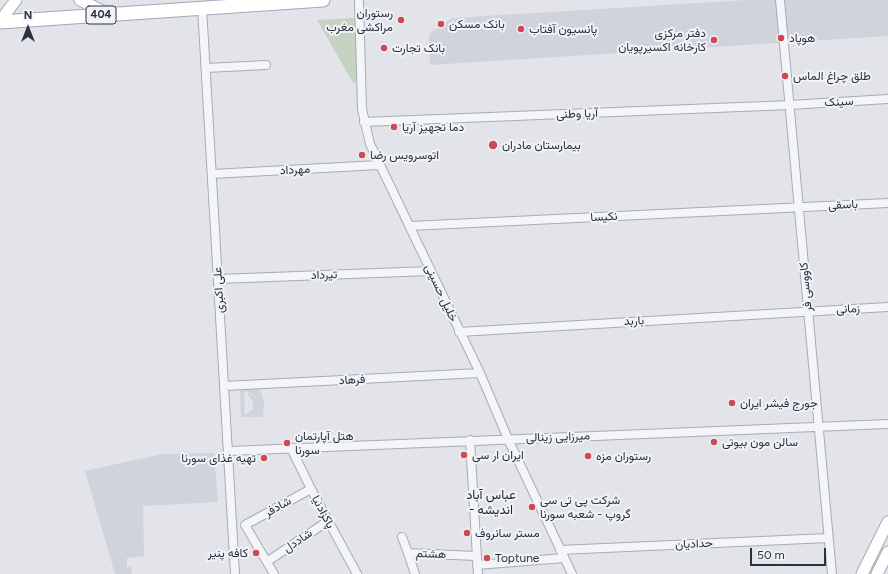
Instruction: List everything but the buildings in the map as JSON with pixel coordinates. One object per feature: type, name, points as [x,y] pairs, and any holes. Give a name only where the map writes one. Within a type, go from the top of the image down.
[{"type":"main road","points":[[0,21],[16,0]]},
{"type":"main road","points":[[80,0],[110,14]]},
{"type":"main road","points":[[239,5],[251,0]]},
{"type":"main road","name":"404","points":[[0,21],[323,0]]},
{"type":"main road","points":[[862,574],[888,522]]},
{"type":"main road","points":[[877,574],[886,558]]},
{"type":"street","name":"خلیل حسینی","points":[[359,0],[361,93],[364,122],[379,165],[410,226],[459,332],[480,373],[508,439],[572,574]]},
{"type":"street","name":"کاووسی فر","points":[[780,0],[832,574]]},
{"type":"street","name":"علی‌ اکبری","points":[[202,7],[236,574]]},
{"type":"street","points":[[206,68],[266,65]]},
{"type":"street","name":"سینک","points":[[790,105],[888,99]]},
{"type":"street","name":"آریا وطنی","points":[[364,122],[790,105]]},
{"type":"street","name":"مهرداد","points":[[212,174],[379,165]]},
{"type":"street","name":"باسقی","points":[[799,207],[888,203]]},
{"type":"street","name":"نکیسا","points":[[410,226],[799,207]]},
{"type":"street","name":"تیرداد","points":[[218,279],[430,271]]},
{"type":"street","name":"زمانی","points":[[808,311],[888,307]]},
{"type":"street","name":"باربد","points":[[459,332],[808,311]]},
{"type":"street","name":"فرهاد","points":[[224,386],[480,373]]},
{"type":"street","name":"میرزایی زینالی","points":[[229,451],[888,424]]},
{"type":"street","points":[[470,440],[478,574]]},
{"type":"street","name":"پاکزادنیا","points":[[291,448],[355,573]]},
{"type":"street","name":"شادفر","points":[[268,561],[245,525],[311,489]]},
{"type":"street","name":"شاددل","points":[[268,561],[328,521]]},
{"type":"street","points":[[402,537],[408,553]]},
{"type":"street","name":"حدادیان","points":[[560,550],[828,538]]},
{"type":"street","name":"هشتم","points":[[415,574],[408,553],[476,556]]},
{"type":"street","points":[[477,565],[564,558]]},
{"type":"street","points":[[268,561],[274,574]]},
{"type":"shaded area","points":[[747,0],[888,0],[888,36],[430,65],[429,34],[452,18]]},
{"type":"shaded area","points":[[240,387],[259,387],[264,401],[263,417],[241,417]],"holes":[[[244,390],[263,400],[247,393],[253,402],[253,409],[245,415]]]},
{"type":"shaded area","points":[[214,453],[218,502],[143,506],[144,556],[127,558],[127,567],[131,567],[132,574],[115,574],[85,471],[162,454]]},
{"type":"green space","points":[[355,18],[357,82],[353,83],[317,20]]},
{"type":"place","name":"رستوران مراکشی مغرب","points":[[401,20]]},
{"type":"place","name":"بانک مسکن","points":[[441,24]]},
{"type":"place","name":"پانسیون آفتاب","points":[[521,29]]},
{"type":"place","name":"هوپاد","points":[[781,38]]},
{"type":"place","name":"دفتر مرکزی کارخانه اکسیرپویان","points":[[714,40]]},
{"type":"place","name":"بانک تجارت","points":[[384,48]]},
{"type":"place","name":"طلق چراغ الماس","points":[[785,76]]},
{"type":"place","name":"دما تجهیز آریا","points":[[394,127]]},
{"type":"place","name":"بیمارستان مادران","points":[[493,145]]},
{"type":"place","name":"اتوسرویس رضا","points":[[362,155]]},
{"type":"place","name":"جورج فیشر ایران","points":[[732,403]]},
{"type":"place","name":"سالن مون بیوتی","points":[[714,442]]},
{"type":"place","name":"هتل آپارتمان سورنا","points":[[287,443]]},
{"type":"place","name":"ایران ار سی","points":[[464,455]]},
{"type":"place","name":"رستوران مزه","points":[[588,456]]},
{"type":"place","name":"تهیه غذای سورنا","points":[[264,458]]},
{"type":"place","name":"شرکت پی تی سی گروپ - شعبه سورنا","points":[[532,507]]},
{"type":"place","name":"مستر سانروف","points":[[467,533]]},
{"type":"place","name":"کافه پنیر","points":[[256,553]]},
{"type":"place","name":"Toptune","points":[[487,558]]},
{"type":"district","name":"عباس آباد - اندیشه","points":[[491,502]]}]
